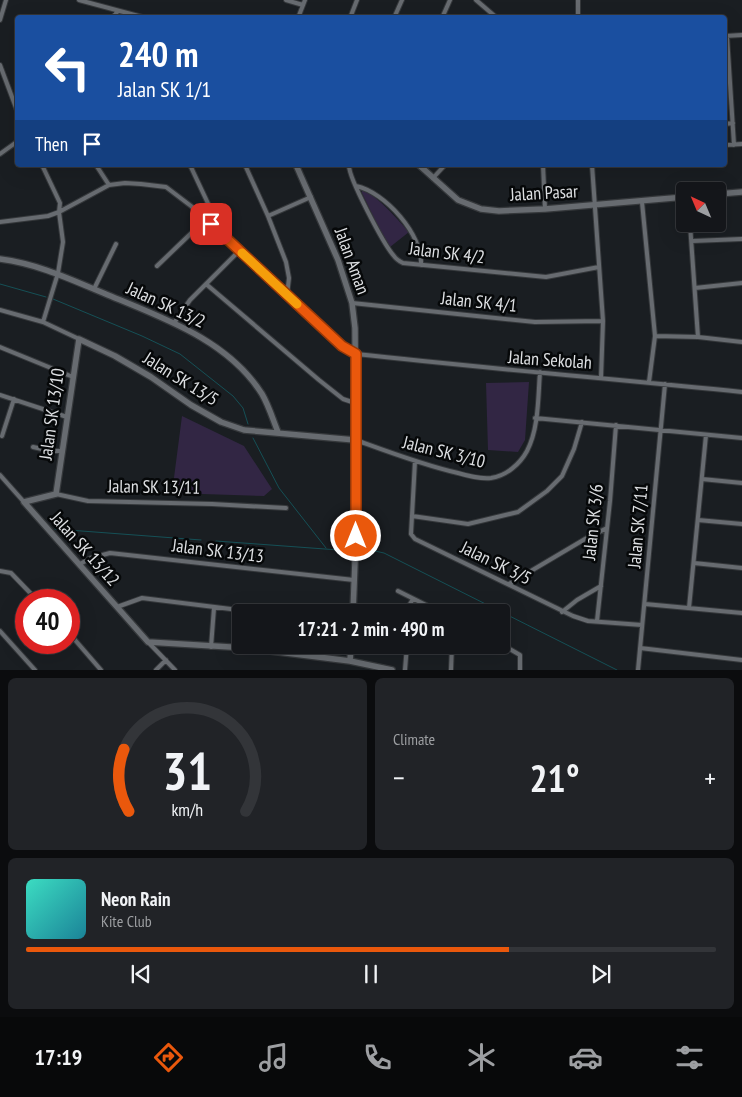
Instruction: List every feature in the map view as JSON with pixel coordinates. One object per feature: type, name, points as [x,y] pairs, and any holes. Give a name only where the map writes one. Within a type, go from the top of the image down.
[{"type":"street","points":[[0,20],[6,0]]},
{"type":"street","points":[[79,0],[134,15]]},
{"type":"street","points":[[286,0],[303,5]]},
{"type":"street","points":[[299,15],[305,0]]},
{"type":"street","points":[[351,15],[357,0]]},
{"type":"street","points":[[395,15],[402,0]]},
{"type":"street","points":[[443,15],[450,0]]},
{"type":"street","points":[[476,0],[494,15]]},
{"type":"street","points":[[578,0],[578,15]]},
{"type":"street","points":[[115,15],[118,11]]},
{"type":"street","points":[[727,36],[742,35]]},
{"type":"street","points":[[0,65],[8,90],[15,101]]},
{"type":"street","points":[[727,79],[734,145]]},
{"type":"street","points":[[0,88],[8,90]]},
{"type":"street","points":[[727,124],[733,123]]},
{"type":"street","points":[[0,154],[15,143]]},
{"type":"street","points":[[727,145],[742,144]]},
{"type":"street","points":[[43,167],[60,204],[63,242],[58,273],[43,322]]},
{"type":"street","points":[[97,167],[109,185]]},
{"type":"street","points":[[191,167],[212,212],[211,224]]},
{"type":"street","points":[[246,167],[286,262],[288,278],[286,295]]},
{"type":"street","name":"Jalan Aman","points":[[297,167],[338,260],[352,302],[356,354],[352,604]]},
{"type":"street","name":"Jalan SK 4/2","points":[[349,167],[380,236],[394,256],[403,263],[546,277],[599,268]]},
{"type":"street","name":"Jalan Pasar","points":[[421,167],[458,200],[470,206],[499,211],[594,206],[676,197]]},
{"type":"street","points":[[433,178],[443,167]]},
{"type":"street","points":[[543,167],[545,209]]},
{"type":"street","points":[[592,167],[603,321],[601,378]]},
{"type":"street","points":[[0,221],[48,216],[60,212],[109,185],[141,184],[166,187],[211,224],[342,346],[356,354]]},
{"type":"street","points":[[356,186],[370,191],[407,224],[414,234],[419,247],[422,258],[421,265]]},
{"type":"street","points":[[726,193],[742,192]]},
{"type":"street","points":[[268,216],[311,197]]},
{"type":"street","points":[[642,202],[655,336],[649,382]]},
{"type":"street","points":[[157,266],[206,220]]},
{"type":"street","points":[[691,232],[698,337]]},
{"type":"street","points":[[692,241],[742,239]]},
{"type":"street","points":[[94,289],[116,244]]},
{"type":"street","points":[[174,323],[190,300],[239,250]]},
{"type":"street","name":"Jalan SK 13/2","points":[[0,259],[33,265],[58,273],[174,323],[211,344],[244,373],[262,395],[278,432]]},
{"type":"street","points":[[206,284],[319,380],[343,399],[355,404]]},
{"type":"street","points":[[695,288],[742,284]]},
{"type":"street","name":"Jalan SK 4/1","points":[[352,302],[535,322],[603,321]]},
{"type":"street","name":"Jalan SK 13/5","points":[[0,310],[43,322],[115,356],[221,422],[244,430],[355,440]]},
{"type":"street","points":[[655,336],[698,337],[742,342]]},
{"type":"street","name":"Jalan SK 13/10","points":[[56,494],[79,338]]},
{"type":"street","points":[[0,348],[73,377]]},
{"type":"street","name":"Jalan Sekolah","points":[[356,354],[503,370],[742,392]]},
{"type":"street","name":"Jalan SK 3/10","points":[[355,440],[415,461],[476,477],[492,478],[508,472],[520,462],[531,442],[540,372]]},
{"type":"street","name":"Jalan SK 7/11","points":[[638,670],[665,384]]},
{"type":"street","points":[[0,395],[67,417]]},
{"type":"street","points":[[2,436],[14,399]]},
{"type":"street","points":[[535,418],[742,438]]},
{"type":"street","points":[[412,516],[468,524],[518,512],[547,492],[562,476],[574,449],[582,422]]},
{"type":"street","name":"Jalan SK 3/6","points":[[597,621],[616,426]]},
{"type":"street","points":[[689,608],[706,435]]},
{"type":"street","points":[[33,447],[51,451],[62,451]]},
{"type":"street","name":"Jalan SK 3/5","points":[[415,461],[411,534],[415,540],[509,584],[562,612],[588,621],[642,625]]},
{"type":"street","name":"Jalan SK 13/12","points":[[0,475],[148,642]]},
{"type":"street","points":[[702,479],[742,483]]},
{"type":"street","name":"Jalan SK 13/11","points":[[24,502],[56,494],[66,498],[88,501],[286,508]]},
{"type":"street","points":[[698,520],[742,524]]},
{"type":"street","points":[[509,584],[607,528]]},
{"type":"street","name":"Jalan SK 13/13","points":[[80,564],[91,558],[110,553],[354,580]]},
{"type":"street","points":[[694,563],[742,568]]},
{"type":"street","points":[[0,571],[11,573],[26,589]]},
{"type":"street","points":[[562,612],[577,600],[601,586]]},
{"type":"street","points":[[398,591],[423,604]]},
{"type":"street","points":[[117,607],[142,598],[232,610]]},
{"type":"street","points":[[410,604],[413,599]]},
{"type":"street","points":[[645,604],[742,613]]},
{"type":"street","points":[[211,646],[214,608]]},
{"type":"street","points":[[0,631],[35,670]]},
{"type":"street","points":[[148,642],[247,648],[350,661],[392,670]]},
{"type":"street","points":[[148,642],[175,670]]},
{"type":"street","points":[[80,646],[101,670]]},
{"type":"street","points":[[510,648],[520,655],[520,670]]},
{"type":"street","points":[[640,648],[742,660]]},
{"type":"street","points":[[350,654],[350,661]]},
{"type":"street","points":[[405,670],[406,654]]},
{"type":"street","points":[[451,670],[452,654]]},
{"type":"street","points":[[156,670],[166,660]]},
{"type":"shaded area","points":[[362,190],[380,202],[409,232],[390,247],[381,233]]},
{"type":"shaded area","points":[[529,382],[525,440],[518,452],[488,450],[486,383]]},
{"type":"shaded area","points":[[182,416],[244,446],[272,489],[264,496],[172,493]]},
{"type":"waterway","points":[[0,284],[46,297]]},
{"type":"waterway","points":[[53,299],[180,354],[233,396],[243,408],[248,424]]},
{"type":"waterway","points":[[253,438],[279,488],[326,548]]},
{"type":"waterway","points":[[55,529],[201,540]]},
{"type":"waterway","points":[[216,541],[352,551]]},
{"type":"waterway","points":[[360,551],[384,553],[617,670]]},
{"type":"slow traffic","points":[[242,253],[297,304]]},
{"type":"route","points":[[211,224],[342,346],[356,354],[356,536]]}]
